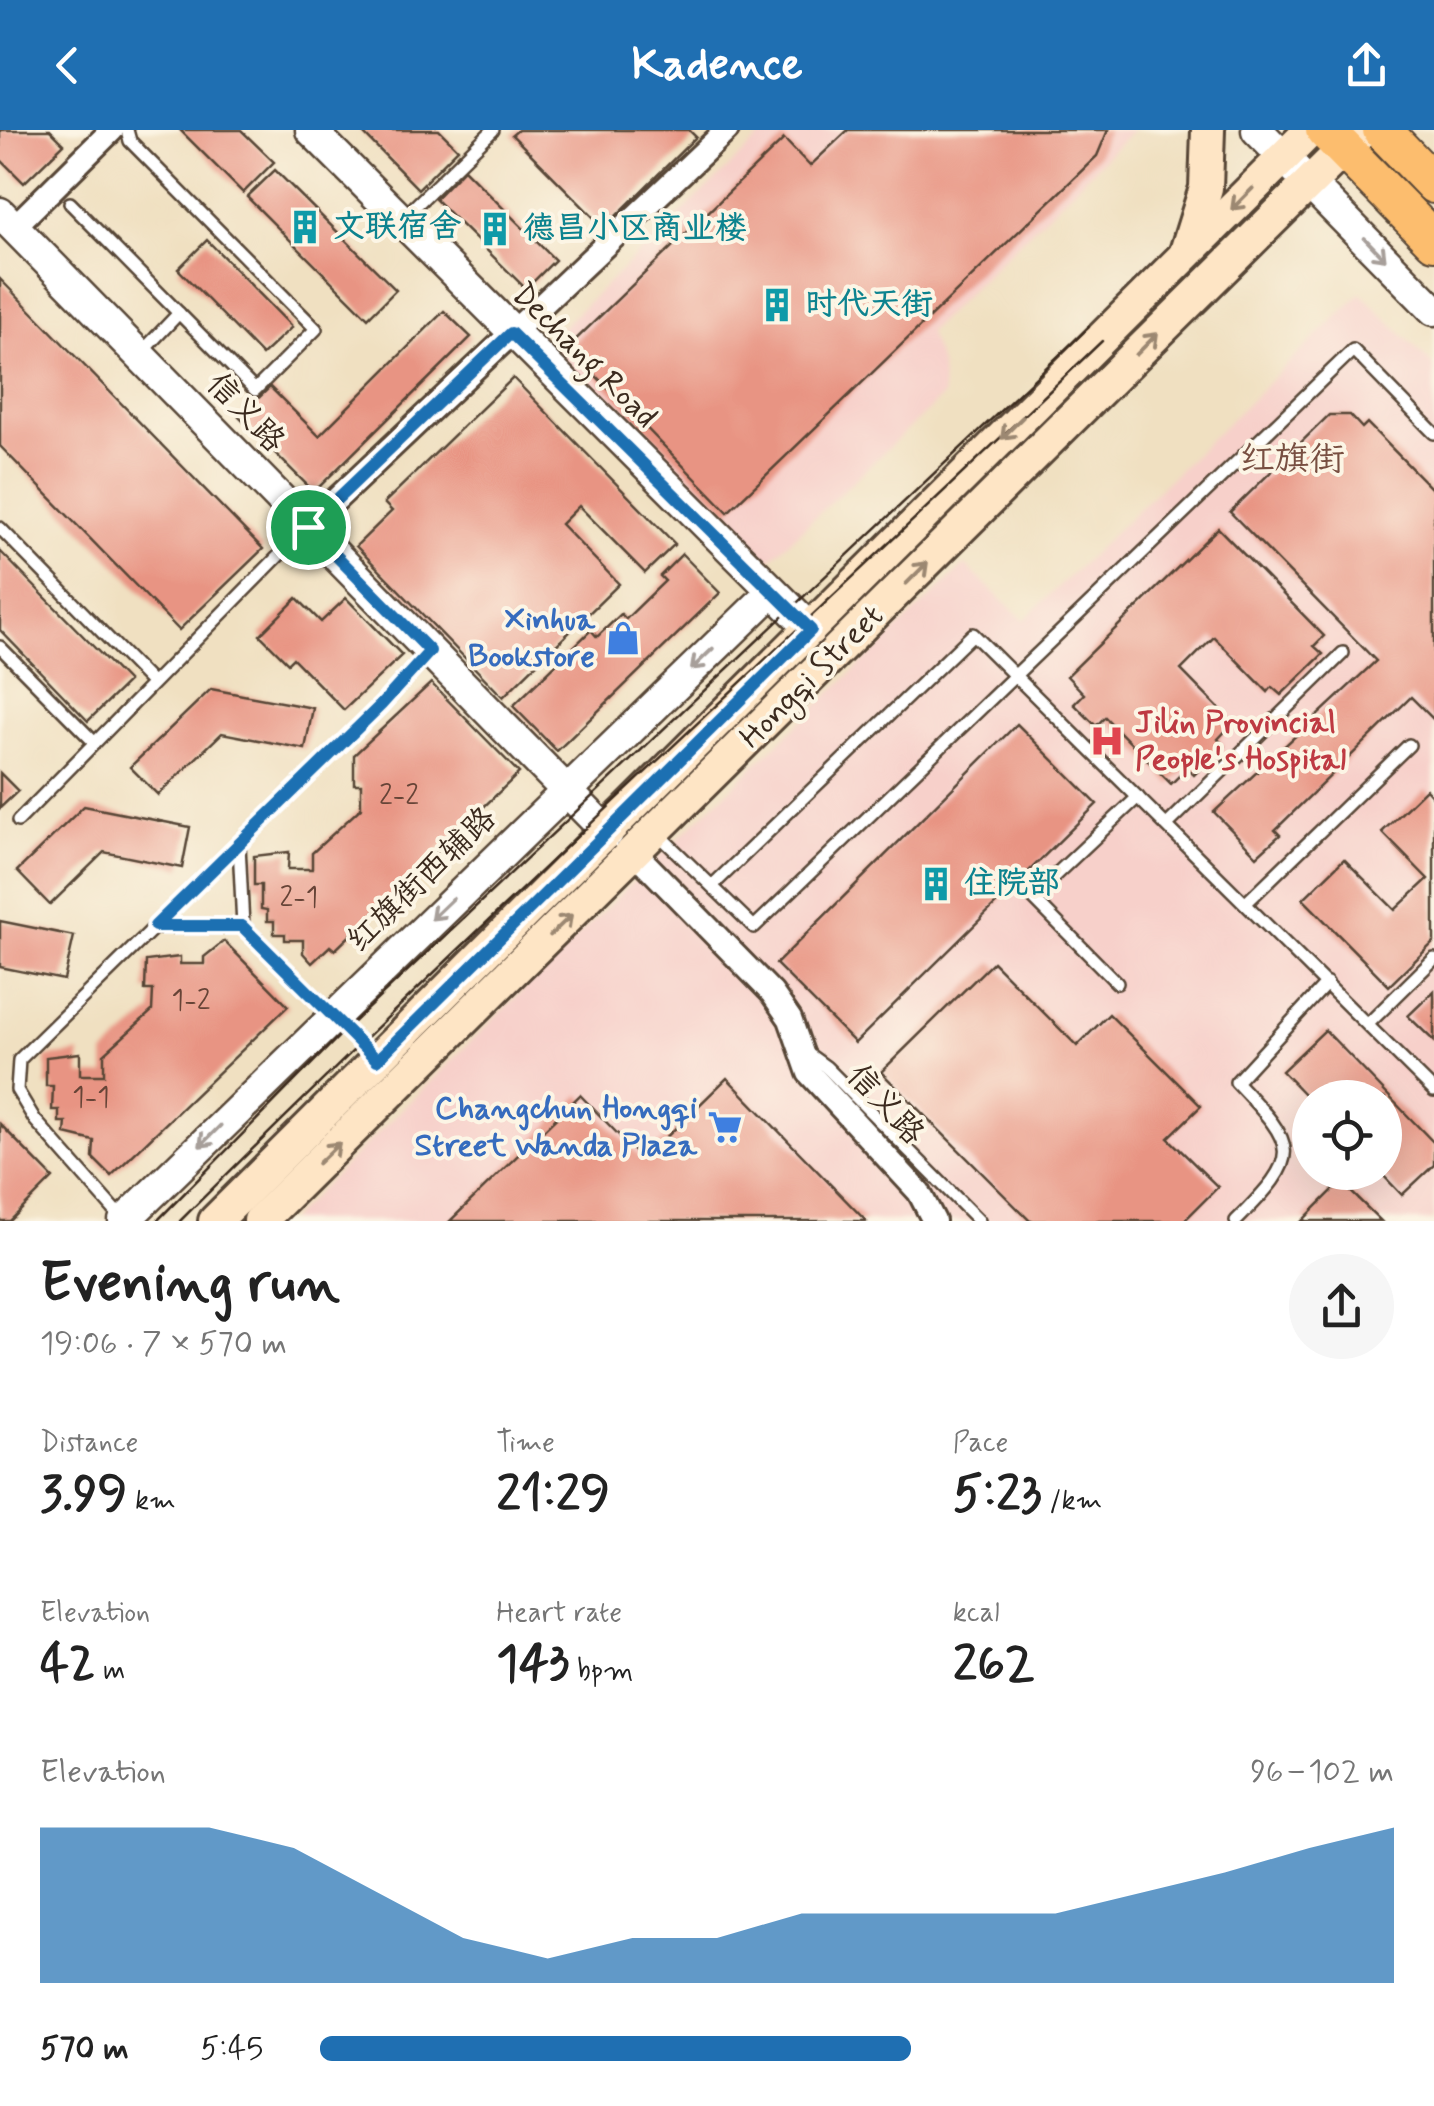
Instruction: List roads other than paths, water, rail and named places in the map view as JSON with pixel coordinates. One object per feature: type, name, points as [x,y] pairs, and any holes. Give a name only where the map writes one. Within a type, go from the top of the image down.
[{"type":"main road","points":[[1184,256],[1206,188],[1208,130]]},
{"type":"main road","name":"Hongqi Street","points":[[215,1221],[1311,130]]},
{"type":"main road","points":[[1382,130],[1434,184]]},
{"type":"main road","points":[[1344,136],[1434,241]]},
{"type":"main road","name":"Hongqi Street","points":[[260,1221],[1310,183],[1344,136]]},
{"type":"street","points":[[4,226],[112,130]]},
{"type":"street","name":"Dechang Road","points":[[311,130],[811,630]]},
{"type":"street","points":[[1257,130],[1434,310]]},
{"type":"street","points":[[308,527],[716,133]]},
{"type":"street","name":"信义路","points":[[4,226],[139,355],[608,832]]},
{"type":"street","name":"红旗街西辅路","points":[[124,1221],[772,592]]},
{"type":"street","name":"信义路","points":[[646,842],[772,993],[790,1019],[819,1086],[919,1192],[934,1221]]},
{"type":"lane","points":[[70,203],[255,390],[316,330],[130,141],[127,130]]},
{"type":"lane","points":[[400,221],[492,130]]},
{"type":"lane","points":[[139,355],[179,313]]},
{"type":"lane","points":[[646,842],[712,886],[754,927],[1353,350],[1434,433]]},
{"type":"lane","points":[[18,821],[308,527]]},
{"type":"lane","points":[[0,528],[152,683]]},
{"type":"lane","points":[[712,886],[973,634],[1434,1090]]},
{"type":"lane","points":[[0,648],[94,742]]},
{"type":"lane","points":[[124,1221],[35,1120],[16,1090],[19,1060],[430,651]]},
{"type":"lane","points":[[1167,825],[1343,653]]},
{"type":"lane","points":[[1246,903],[1409,746]]},
{"type":"lane","points":[[1117,983],[1032,897],[1138,797]]},
{"type":"lane","points":[[239,845],[242,926],[377,1060]]},
{"type":"lane","points":[[155,926],[242,926]]},
{"type":"lane","points":[[1368,1024],[1434,960]]},
{"type":"lane","points":[[1236,1221],[1274,1182],[1284,1164],[1285,1146],[1278,1127],[1236,1082],[1327,983]]},
{"type":"lane","points":[[801,1048],[826,1067],[979,1221]]},
{"type":"tram line","points":[[157,1221],[346,1029],[1089,327]]},
{"type":"tram line","points":[[180,1221],[523,888],[1102,341]]},
{"type":"place","name":"文联宿舍","points":[[305,227]]},
{"type":"place","name":"德昌小区商业楼","points":[[495,229]]},
{"type":"place","name":"时代天街","points":[[777,305]]},
{"type":"place","name":"Xinhua Bookstore","points":[[623,638]]},
{"type":"place","name":"Jilin Provincial People's Hospital","points":[[1107,741]]},
{"type":"place","name":"住院部","points":[[936,884]]},
{"type":"place","name":"Changchun Hongqi Street Wanda Plaza","points":[[725,1127]]},
{"type":"district","name":"红旗街","points":[[1292,460]]}]
